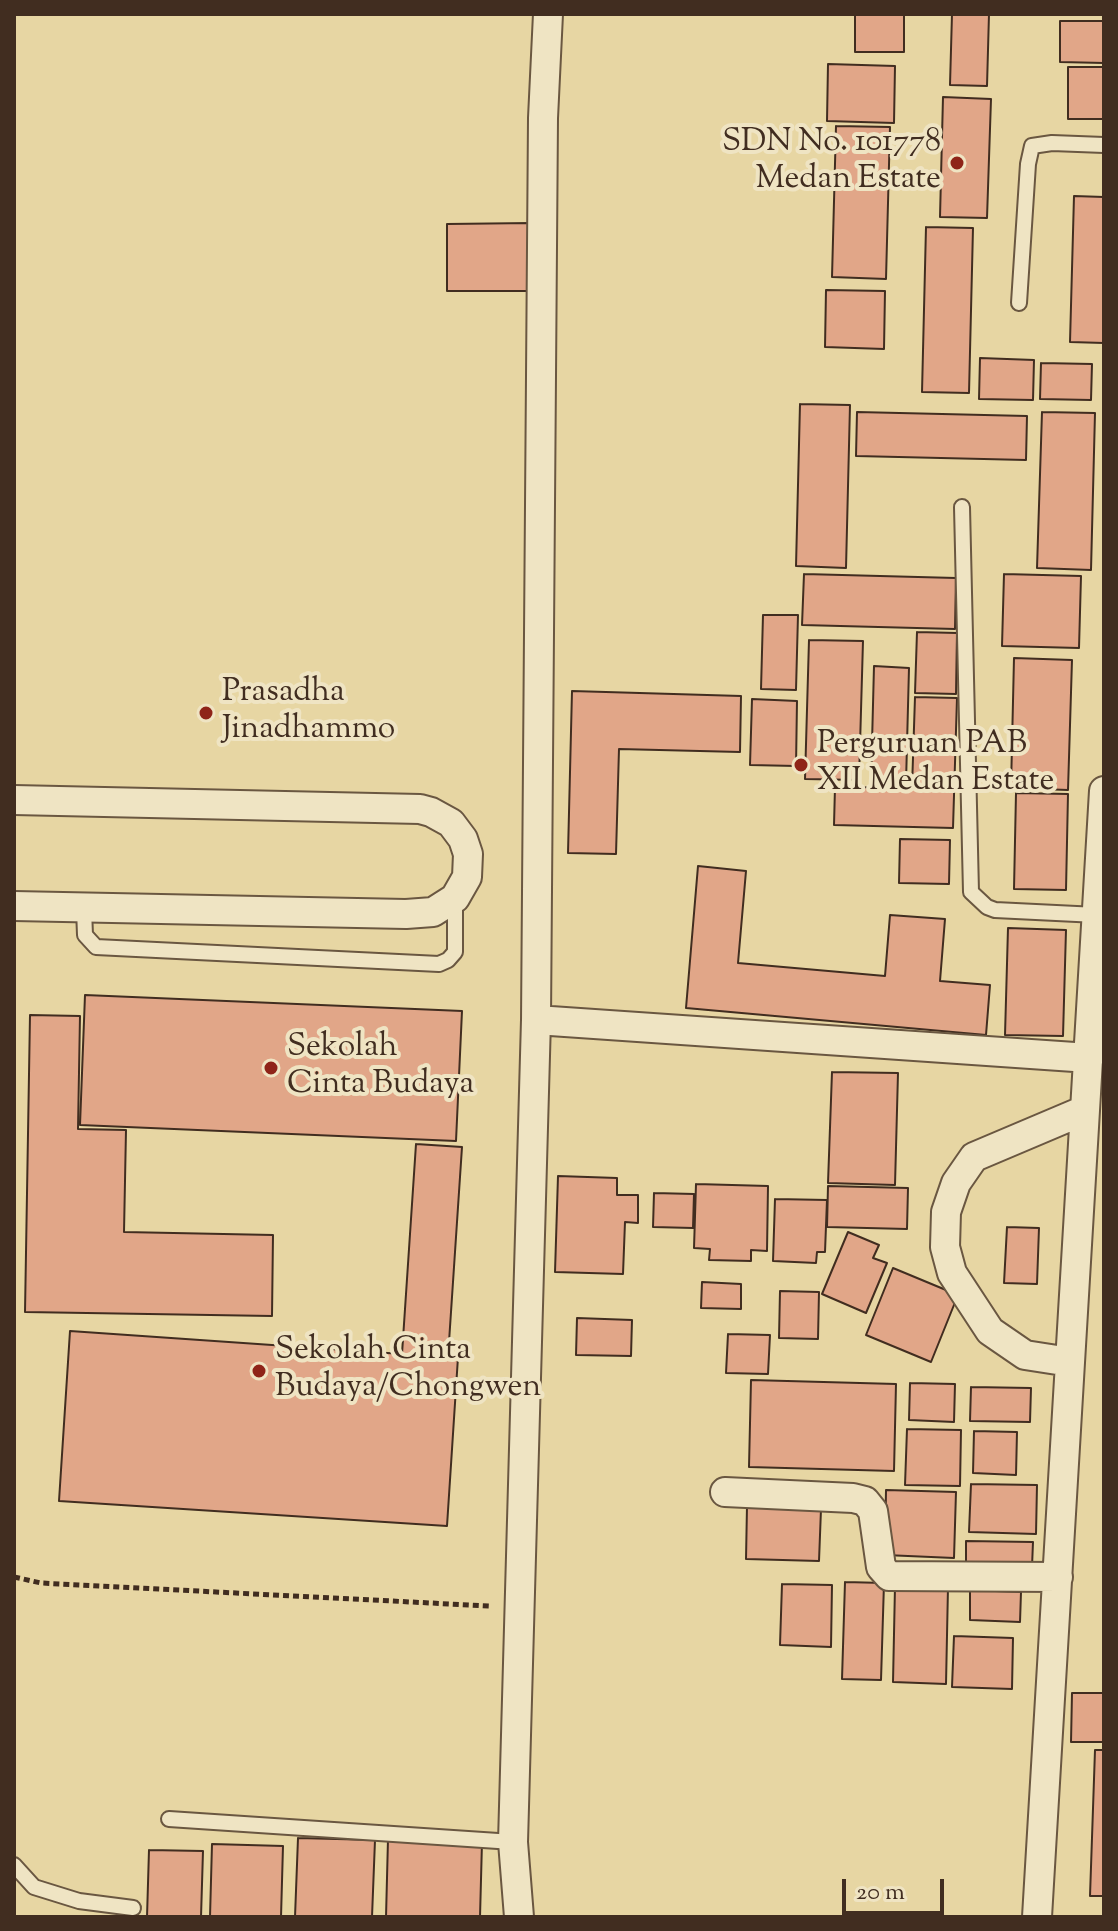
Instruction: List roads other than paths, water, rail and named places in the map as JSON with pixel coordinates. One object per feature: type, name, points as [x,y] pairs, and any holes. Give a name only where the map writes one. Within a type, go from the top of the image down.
[{"type":"street","points":[[519,1917],[513,1842],[536,1020],[542,133],[548,14]]},
{"type":"street","points":[[1037,1917],[1104,791]]},
{"type":"street","points":[[14,800],[420,809],[442,816],[456,828],[468,854],[467,877],[455,898],[433,912],[14,906]]},
{"type":"street","points":[[536,1020],[1089,1058]]},
{"type":"street","points":[[1070,1362],[1025,1355],[990,1331],[952,1273],[945,1247],[946,1212],[956,1183],[974,1157],[1085,1110]]},
{"type":"street","points":[[725,1492],[865,1501],[873,1511],[881,1567],[889,1576],[1058,1577]]},
{"type":"lane","points":[[1019,303],[1028,164],[1032,146],[1052,143],[1104,145]]},
{"type":"lane","points":[[962,507],[971,892],[995,910],[1097,915]]},
{"type":"lane","points":[[84,909],[85,935],[96,947],[439,964],[455,952],[455,898]]},
{"type":"lane","points":[[169,1819],[513,1842]]},
{"type":"lane","points":[[14,1865],[34,1887],[79,1901],[133,1908]]},
{"type":"place","name":"SDN No. 101778 Medan Estate","points":[[957,163]]},
{"type":"place","name":"Prasadha Jinadhammo","points":[[206,713]]},
{"type":"place","name":"Perguruan PAB XII Medan Estate","points":[[801,765]]},
{"type":"place","name":"Sekolah Cinta Budaya","points":[[271,1068]]},
{"type":"place","name":"Sekolah Cinta Budaya/Chongwen","points":[[259,1371]]}]
